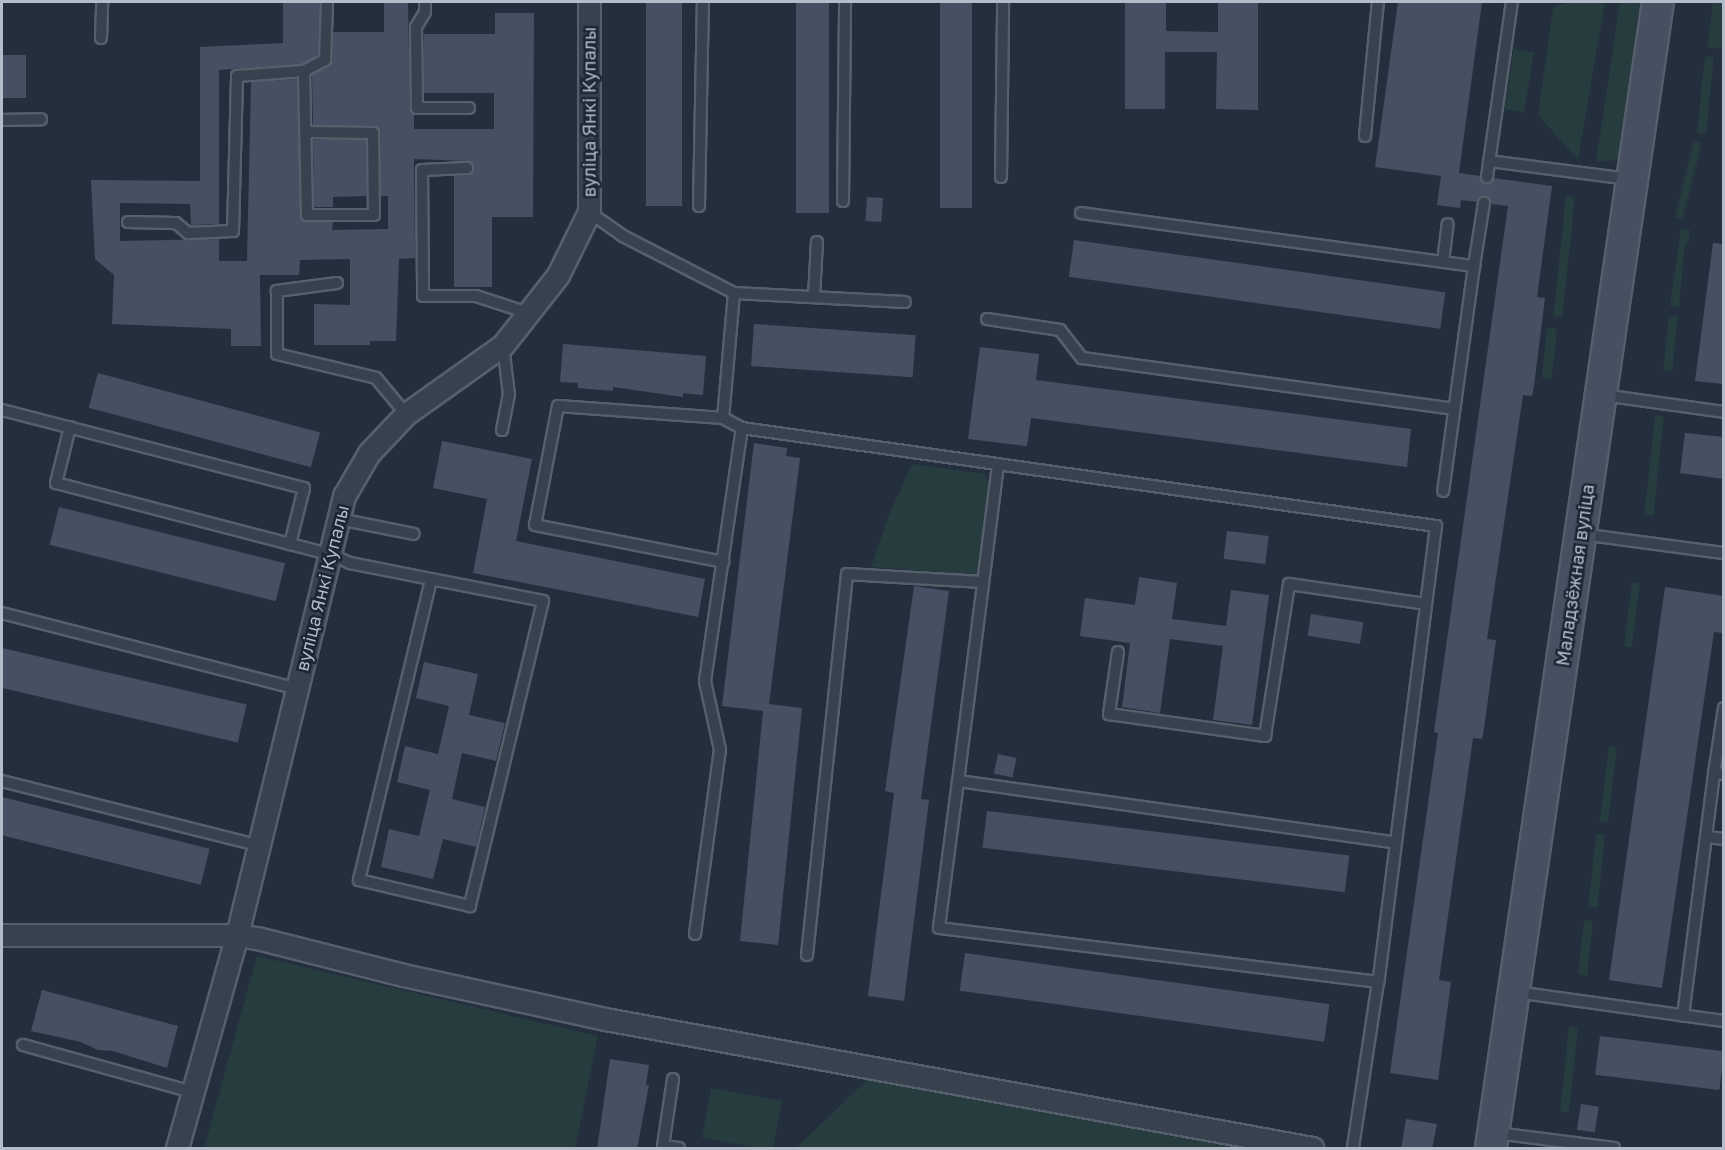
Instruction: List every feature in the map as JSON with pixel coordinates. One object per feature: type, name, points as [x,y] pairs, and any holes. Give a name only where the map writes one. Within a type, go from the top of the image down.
[{"type":"main road","name":"Маладзёжная вуліца","points":[[1492,1140],[1658,2]]},
{"type":"street","name":"вуліца Янкі Купалы","points":[[177,1149],[260,846],[344,496],[369,453],[406,414],[503,345],[558,275],[589,212],[589,2]]},
{"type":"street","points":[[2,935],[237,935],[605,1019],[1312,1149]]},
{"type":"lane","points":[[101,39],[102,2]]},
{"type":"lane","points":[[128,222],[176,223],[188,233],[233,231],[237,76],[304,71],[325,60],[327,2]]},
{"type":"lane","points":[[425,2],[425,12],[416,27],[417,108],[469,108]]},
{"type":"lane","points":[[699,206],[703,2]]},
{"type":"lane","points":[[843,201],[844,2]]},
{"type":"lane","points":[[1001,177],[1003,2]]},
{"type":"lane","points":[[1365,136],[1378,2]]},
{"type":"lane","points":[[1487,177],[1512,2]]},
{"type":"lane","points":[[304,71],[307,215],[374,215],[373,133],[306,132]]},
{"type":"lane","points":[[2,120],[41,119]]},
{"type":"lane","points":[[1489,161],[1633,179]]},
{"type":"lane","points":[[466,168],[422,170],[423,296],[476,296],[528,313]]},
{"type":"lane","points":[[1443,491],[1484,203]]},
{"type":"lane","points":[[589,212],[623,237],[734,293],[905,302]]},
{"type":"lane","points":[[1081,213],[1474,266]]},
{"type":"lane","points":[[1443,262],[1448,224]]},
{"type":"lane","points":[[814,297],[817,242]]},
{"type":"lane","points":[[337,283],[277,291],[277,354],[376,378],[406,414]]},
{"type":"lane","points":[[723,418],[734,293]]},
{"type":"lane","points":[[987,319],[1060,330],[1082,358],[1454,409]]},
{"type":"lane","points":[[502,430],[508,395],[503,345]]},
{"type":"lane","points":[[1601,395],[1724,412]]},
{"type":"lane","points":[[723,562],[535,525],[558,406],[723,418],[742,428],[998,465],[1437,521],[1394,842],[1378,982],[1353,1149]]},
{"type":"lane","points":[[2,410],[304,488],[290,544]]},
{"type":"lane","points":[[70,428],[56,483],[329,554],[350,563],[431,579],[543,602],[470,906],[358,880],[431,579]]},
{"type":"lane","points":[[694,934],[720,750],[705,681],[742,428]]},
{"type":"lane","points":[[998,465],[939,928],[1378,982]]},
{"type":"lane","points":[[339,519],[414,534]]},
{"type":"lane","points":[[1581,534],[1724,553]]},
{"type":"lane","points":[[807,955],[847,574],[982,582]]},
{"type":"lane","points":[[1118,652],[1109,714],[1265,735],[1289,584],[1426,604]]},
{"type":"lane","points":[[2,613],[297,689]]},
{"type":"lane","points":[[1683,1016],[1707,837],[1719,773],[1724,708]]},
{"type":"lane","points":[[2,781],[260,846]]},
{"type":"lane","points":[[958,781],[1394,842]]},
{"type":"lane","points":[[1707,837],[1724,839]]},
{"type":"lane","points":[[1515,992],[1724,1021]]},
{"type":"lane","points":[[24,1045],[193,1092]]},
{"type":"lane","points":[[673,1079],[663,1146],[679,1149]]},
{"type":"lane","points":[[1492,1140],[1614,1149]]},
{"type":"green space","points":[[1566,2],[1605,2],[1578,160],[1538,115],[1553,8]]},
{"type":"green space","points":[[1620,2],[1640,2],[1620,160],[1596,162]]},
{"type":"green space","points":[[1713,2],[1723,2],[1723,49],[1707,47]]},
{"type":"green space","points":[[1514,49],[1534,52],[1524,112],[1504,109]]},
{"type":"green space","points":[[1705,56],[1714,57],[1706,135],[1697,134]]},
{"type":"green space","points":[[1694,141],[1702,143],[1683,220],[1675,218]]},
{"type":"green space","points":[[1566,196],[1575,197],[1562,317],[1553,316]]},
{"type":"green space","points":[[1681,229],[1690,230],[1688,243],[1685,243],[1679,307],[1670,306]]},
{"type":"green space","points":[[1669,316],[1678,317],[1672,371],[1663,370]]},
{"type":"green space","points":[[1547,328],[1557,329],[1552,379],[1542,378]]},
{"type":"green space","points":[[1655,415],[1664,416],[1653,515],[1645,514]]},
{"type":"green space","points":[[912,464],[984,474],[989,484],[978,575],[871,567],[889,515]]},
{"type":"green space","points":[[1632,582],[1640,583],[1632,647],[1624,647]]},
{"type":"green space","points":[[1609,746],[1617,747],[1608,822],[1600,821]]},
{"type":"green space","points":[[1596,834],[1605,835],[1597,908],[1588,907]]},
{"type":"green space","points":[[1584,920],[1593,921],[1587,976],[1578,975]]},
{"type":"green space","points":[[257,956],[598,1036],[575,1148],[204,1148]]},
{"type":"green space","points":[[1569,1026],[1578,1027],[1569,1112],[1560,1112]]},
{"type":"green space","points":[[869,1078],[1265,1148],[796,1148]]},
{"type":"green space","points":[[711,1088],[782,1101],[773,1148],[758,1148],[702,1138]]},
{"type":"building","points":[[283,2],[320,2],[318,55],[302,64],[219,70],[219,224],[191,225],[190,204],[120,203],[120,241],[219,239],[219,261],[247,261],[251,82],[297,79],[301,219],[307,222],[333,222],[332,230],[388,229],[388,196],[381,196],[380,130],[373,126],[313,125],[312,75],[332,63],[333,32],[384,32],[384,2],[408,2],[410,108],[414,115],[414,129],[494,129],[494,93],[424,93],[424,34],[495,34],[495,13],[534,13],[533,217],[492,217],[492,287],[454,287],[454,176],[471,175],[474,167],[467,161],[414,159],[415,258],[399,259],[396,341],[370,341],[370,345],[314,345],[314,304],[350,305],[350,259],[300,260],[299,275],[260,275],[261,346],[231,346],[231,329],[112,324],[114,275],[95,259],[91,180],[200,181],[200,47],[283,43]]},
{"type":"building","points":[[646,2],[682,2],[682,206],[646,206]]},
{"type":"building","points":[[796,2],[829,2],[829,213],[796,213]]},
{"type":"building","points":[[940,2],[972,2],[972,208],[940,208]]},
{"type":"building","points":[[1125,2],[1166,2],[1166,31],[1218,32],[1218,2],[1258,2],[1258,110],[1216,109],[1217,52],[1165,52],[1165,109],[1125,109]]},
{"type":"building","points":[[1398,2],[1482,2],[1459,173],[1480,176],[1482,182],[1487,184],[1494,178],[1552,186],[1537,297],[1545,298],[1534,386],[1532,396],[1523,395],[1487,639],[1496,640],[1484,729],[1482,739],[1473,738],[1439,980],[1451,982],[1438,1080],[1390,1073],[1438,733],[1434,732],[1508,206],[1491,204],[1489,198],[1485,196],[1477,202],[1461,200],[1460,208],[1437,205],[1441,176],[1375,167]]},
{"type":"building","points":[[2,55],[26,55],[26,98],[2,98]]},
{"type":"building","points":[[313,140],[366,140],[366,196],[333,197],[333,207],[314,207]]},
{"type":"building","points":[[867,197],[883,198],[881,222],[865,221]]},
{"type":"building","points":[[1074,240],[1445,292],[1440,329],[1069,277]]},
{"type":"building","points":[[1713,243],[1724,244],[1724,384],[1695,381]]},
{"type":"building","points":[[754,324],[916,335],[913,377],[751,366]]},
{"type":"building","points":[[563,344],[706,356],[703,395],[683,393],[683,397],[613,387],[613,391],[578,388],[578,383],[560,382]]},
{"type":"building","points":[[980,347],[1039,354],[1036,380],[1411,429],[1407,467],[1031,418],[1027,446],[968,439]]},
{"type":"building","points":[[98,373],[320,433],[311,467],[89,408]]},
{"type":"building","points":[[1685,433],[1724,437],[1724,479],[1680,473]]},
{"type":"building","points":[[442,441],[532,459],[516,541],[705,579],[698,617],[473,573],[487,499],[433,488]]},
{"type":"building","points":[[754,443],[787,448],[786,456],[800,458],[769,704],[802,708],[778,945],[740,941],[763,711],[722,706]]},
{"type":"building","points":[[59,507],[285,563],[276,601],[50,545]]},
{"type":"building","points":[[1227,531],[1269,536],[1265,564],[1224,559]]},
{"type":"building","points":[[1139,577],[1177,583],[1172,619],[1226,626],[1231,590],[1269,595],[1252,725],[1213,720],[1223,646],[1170,639],[1160,713],[1122,707],[1130,643],[1080,636],[1085,598],[1135,605]]},
{"type":"building","points":[[914,586],[949,591],[921,799],[929,800],[904,1001],[868,996],[894,793],[885,791]]},
{"type":"building","points":[[1665,587],[1724,596],[1724,633],[1714,632],[1662,988],[1609,980]]},
{"type":"building","points":[[1311,614],[1363,622],[1360,644],[1308,636]]},
{"type":"building","points":[[2,648],[247,704],[238,742],[2,688]]},
{"type":"building","points":[[424,662],[478,674],[469,715],[505,723],[496,761],[462,753],[452,799],[485,807],[476,847],[443,839],[433,879],[381,867],[389,829],[419,836],[430,790],[397,782],[405,746],[438,754],[449,706],[416,698]]},
{"type":"building","points":[[998,754],[1017,758],[1012,778],[994,774]]},
{"type":"building","points":[[2,797],[210,849],[201,885],[2,835]]},
{"type":"building","points":[[987,811],[1349,855],[1345,892],[982,848]]},
{"type":"building","points":[[965,953],[1329,1004],[1324,1042],[960,991]]},
{"type":"building","points":[[42,990],[178,1026],[167,1068],[113,1051],[98,1050],[81,1042],[31,1031]]},
{"type":"building","points":[[1600,1036],[1724,1051],[1719,1090],[1595,1075]]},
{"type":"building","points":[[610,1059],[649,1065],[646,1085],[649,1085],[637,1149],[597,1149]]},
{"type":"building","points":[[1581,1104],[1599,1107],[1595,1132],[1577,1130]]},
{"type":"building","points":[[1406,1119],[1437,1124],[1432,1149],[1401,1149]]}]
